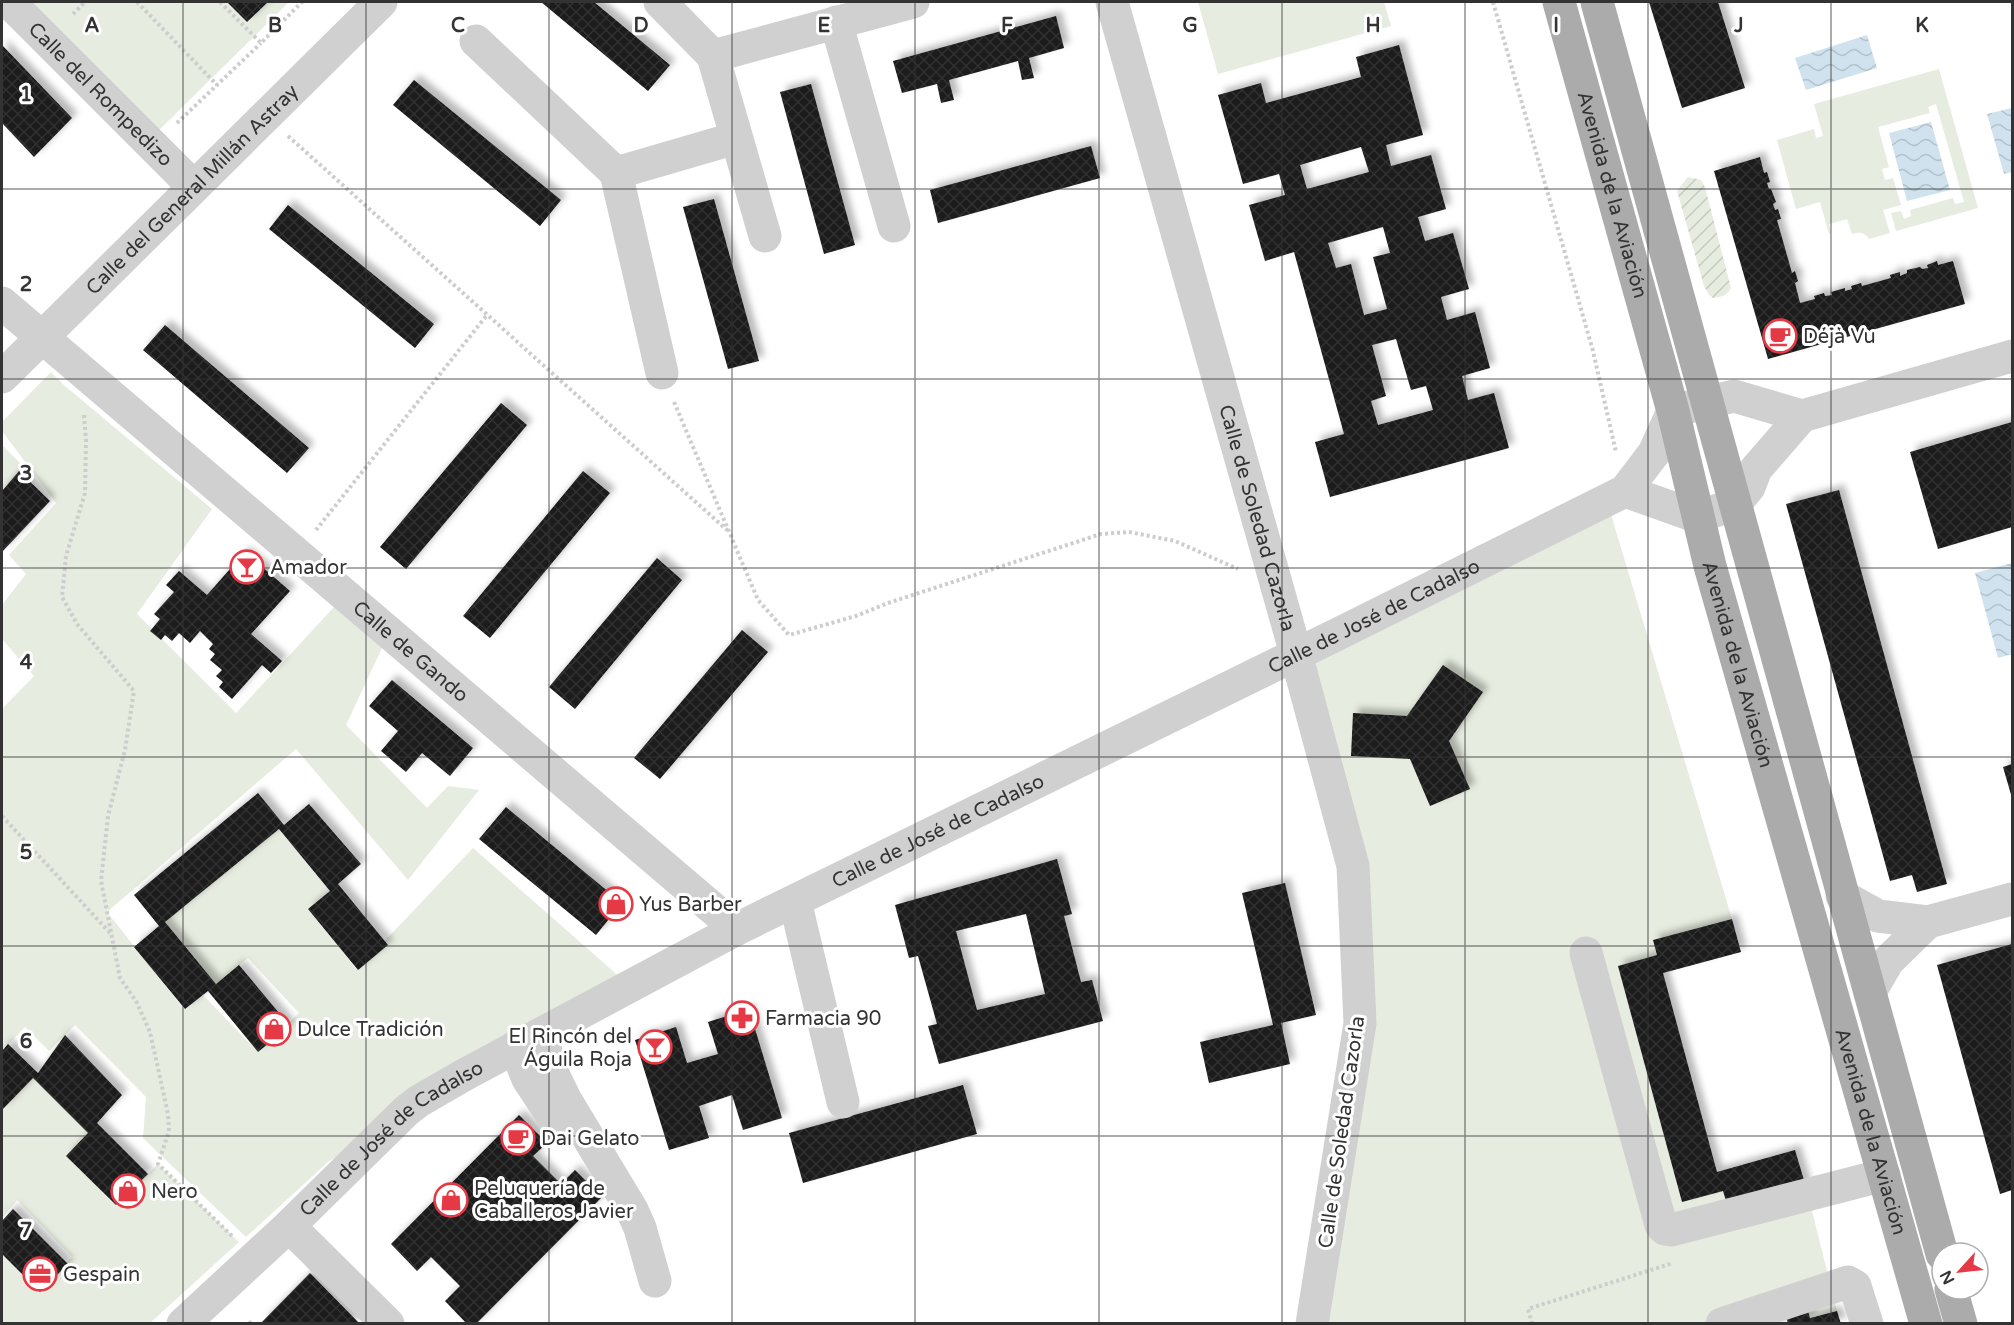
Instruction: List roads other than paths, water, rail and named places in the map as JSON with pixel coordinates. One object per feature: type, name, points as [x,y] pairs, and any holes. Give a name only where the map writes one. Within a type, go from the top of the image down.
[{"type":"main road","name":"Avenida de la Aviación","points":[[1559,2],[1673,411],[1710,566],[1926,1323]]},
{"type":"main road","name":"Avenida de la Aviación","points":[[1597,2],[1721,399],[1736,504],[1938,1241]]},
{"type":"main road","points":[[1955,1301],[1961,1323]]},
{"type":"street","name":"Calle del Rompedizo","points":[[9,2],[194,187]]},
{"type":"street","name":"Calle del General Millán Astray","points":[[2,378],[381,2]]},
{"type":"street","points":[[660,2],[713,56],[765,236]]},
{"type":"street","points":[[713,56],[914,2]]},
{"type":"street","name":"Calle de Soledad Cazorla","points":[[1112,2],[1296,654],[1353,866],[1360,1023],[1312,1323]]},
{"type":"street","points":[[836,22],[894,226]]},
{"type":"street","points":[[476,41],[616,173],[662,373]]},
{"type":"street","points":[[616,173],[736,138]]},
{"type":"street","name":"Calle de Gando","points":[[2,303],[737,929]]},
{"type":"street","points":[[1673,411],[1721,399],[1802,416],[2013,356]]},
{"type":"street","points":[[1625,491],[1698,517],[1736,504],[1749,487],[1756,469],[1760,435],[1756,420],[1721,399]]},
{"type":"street","name":"Calle de José de Cadalso","points":[[183,1323],[254,1258],[297,1233],[406,1111],[440,1088],[737,929],[1625,491],[1654,453],[1673,411]]},
{"type":"street","points":[[1756,469],[1802,416]]},
{"type":"street","points":[[1842,896],[1878,916],[1928,922],[2013,899]]},
{"type":"street","points":[[795,901],[843,1102]]},
{"type":"street","points":[[1870,992],[1888,961],[1928,922]]},
{"type":"street","points":[[1586,953],[1661,1225],[1665,1229],[1671,1230],[1884,1175]]},
{"type":"street","points":[[528,1040],[552,1072],[565,1099],[632,1210],[640,1228],[646,1283]]},
{"type":"street","points":[[297,1233],[388,1323]]},
{"type":"street","points":[[1722,1323],[1848,1282],[1855,1286],[1867,1323]]},
{"type":"water","points":[[1867,35],[1877,68],[1806,90],[1795,58]]},
{"type":"water","points":[[2012,108],[2012,172],[2004,174],[1987,114]]},
{"type":"water","points":[[1931,122],[1950,190],[1907,201],[1889,133]]},
{"type":"water","points":[[2012,563],[2012,654],[1998,658],[1975,573]]},
{"type":"place","name":"Déjà Vu","points":[[1780,336]]},
{"type":"place","name":"Amador","points":[[247,567]]},
{"type":"place","name":"Yus Barber","points":[[616,904]]},
{"type":"place","name":"Farmacia 90","points":[[742,1018]]},
{"type":"place","name":"Dulce Tradición","points":[[274,1029]]},
{"type":"place","name":"El Rincón del Águila Roja","points":[[655,1047]]},
{"type":"place","name":"Dai Gelato","points":[[518,1138]]},
{"type":"place","name":"Nero","points":[[128,1191]]},
{"type":"place","name":"Peluquería de Caballeros Javier","points":[[451,1200]]},
{"type":"place","name":"Gespain","points":[[40,1274]]}]
